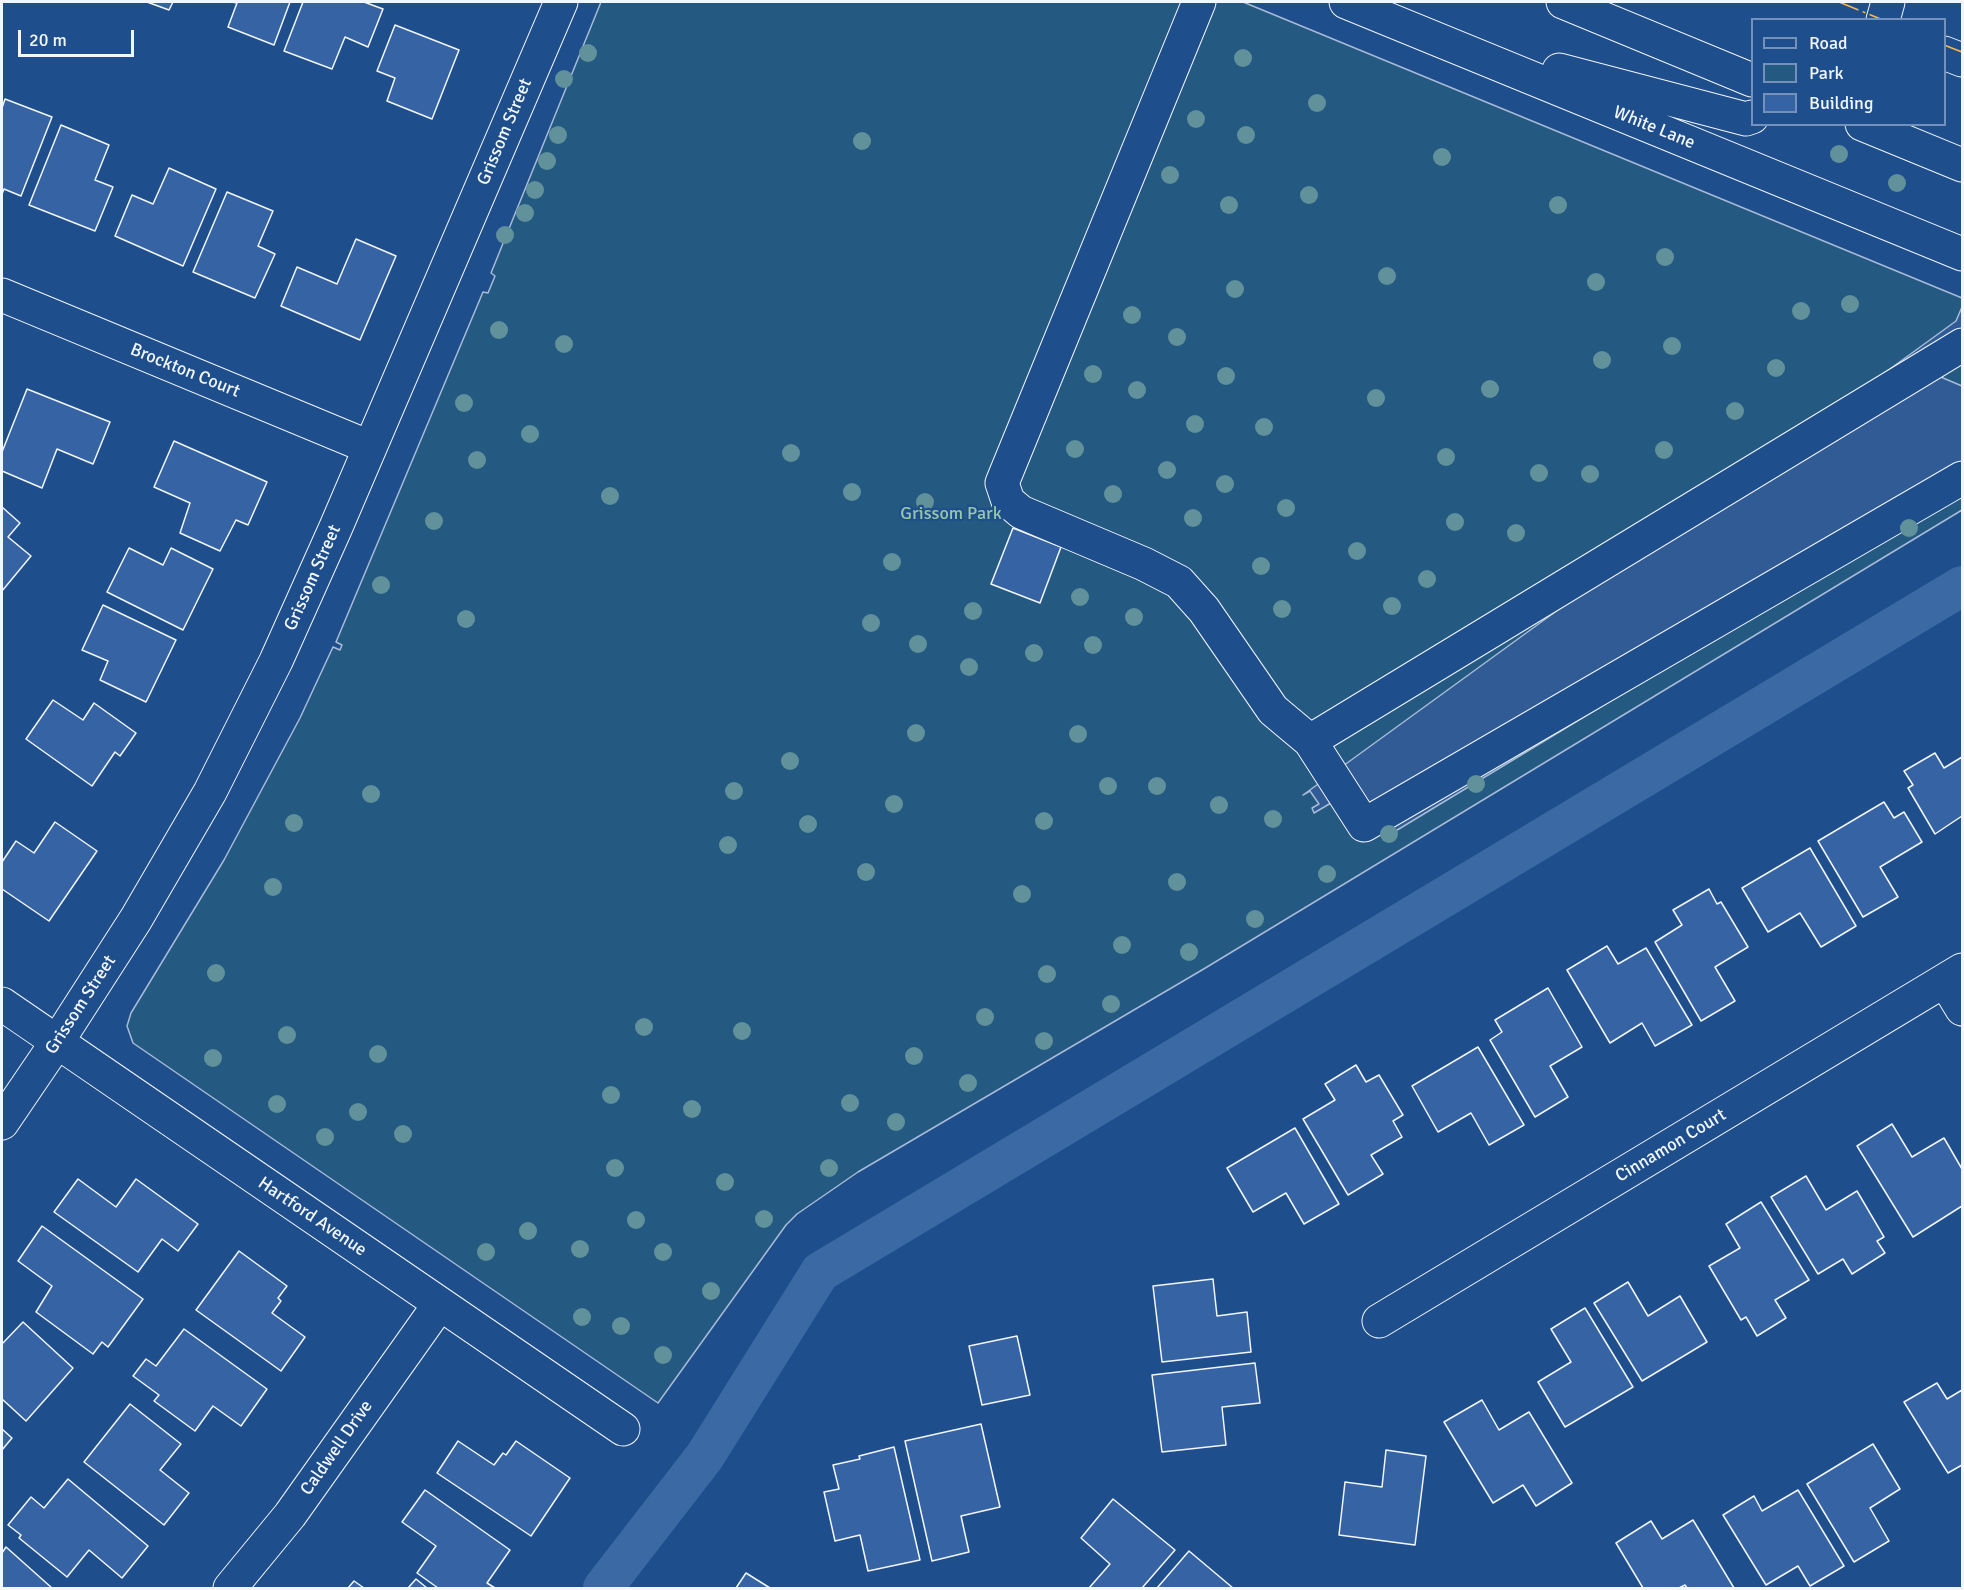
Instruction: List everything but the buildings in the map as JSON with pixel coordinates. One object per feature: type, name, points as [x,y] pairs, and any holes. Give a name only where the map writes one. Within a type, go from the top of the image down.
[{"type":"street","name":"Grissom Street","points":[[2,1123],[136,919],[210,792],[276,661],[336,527],[561,2]]},
{"type":"street","points":[[1199,2],[1002,483],[1008,501],[1021,512],[1144,564],[1179,582],[1204,610],[1274,710],[1310,741],[1364,825],[1962,478]]},
{"type":"street","name":"White Lane","points":[[1346,2],[1962,254]]},
{"type":"street","points":[[1563,2],[1751,80]]},
{"type":"street","points":[[1884,18],[1888,2]]},
{"type":"street","points":[[1433,37],[1746,119],[1751,117]]},
{"type":"street","points":[[1946,54],[1962,60]]},
{"type":"street","points":[[1869,126],[1960,158]]},
{"type":"street","name":"Brockton Court","points":[[2,295],[369,447]]},
{"type":"street","points":[[1310,741],[1962,345]]},
{"type":"street","points":[[1954,976],[1962,1009]]},
{"type":"street","name":"Cinnamon Court","points":[[1379,1321],[1954,976]]},
{"type":"street","name":"Hartford Avenue","points":[[2,1005],[623,1429]]},
{"type":"street","name":"Caldwell Drive","points":[[230,1588],[290,1515],[439,1305]]},
{"type":"green space","name":"Grissom Park","points":[[601,2],[1243,2],[1962,298],[1962,510],[1202,970],[858,1172],[797,1214],[786,1225],[658,1403],[133,1043],[127,1026],[131,1013],[224,860],[300,718],[333,647],[340,650],[342,645],[336,642],[483,292],[488,293],[495,276],[491,273]]},
{"type":"shaded area","points":[[1962,307],[1962,358],[1936,375],[1962,386],[1962,488],[1389,835],[1358,787],[1314,813],[1312,808],[1319,804],[1310,791],[1303,795],[1956,321]]},
{"type":"waterway","points":[[603,1588],[705,1456],[820,1272],[1962,586]]},
{"type":"power","points":[[1839,2],[1878,18]]},
{"type":"power","points":[[1946,46],[1962,52]]}]
